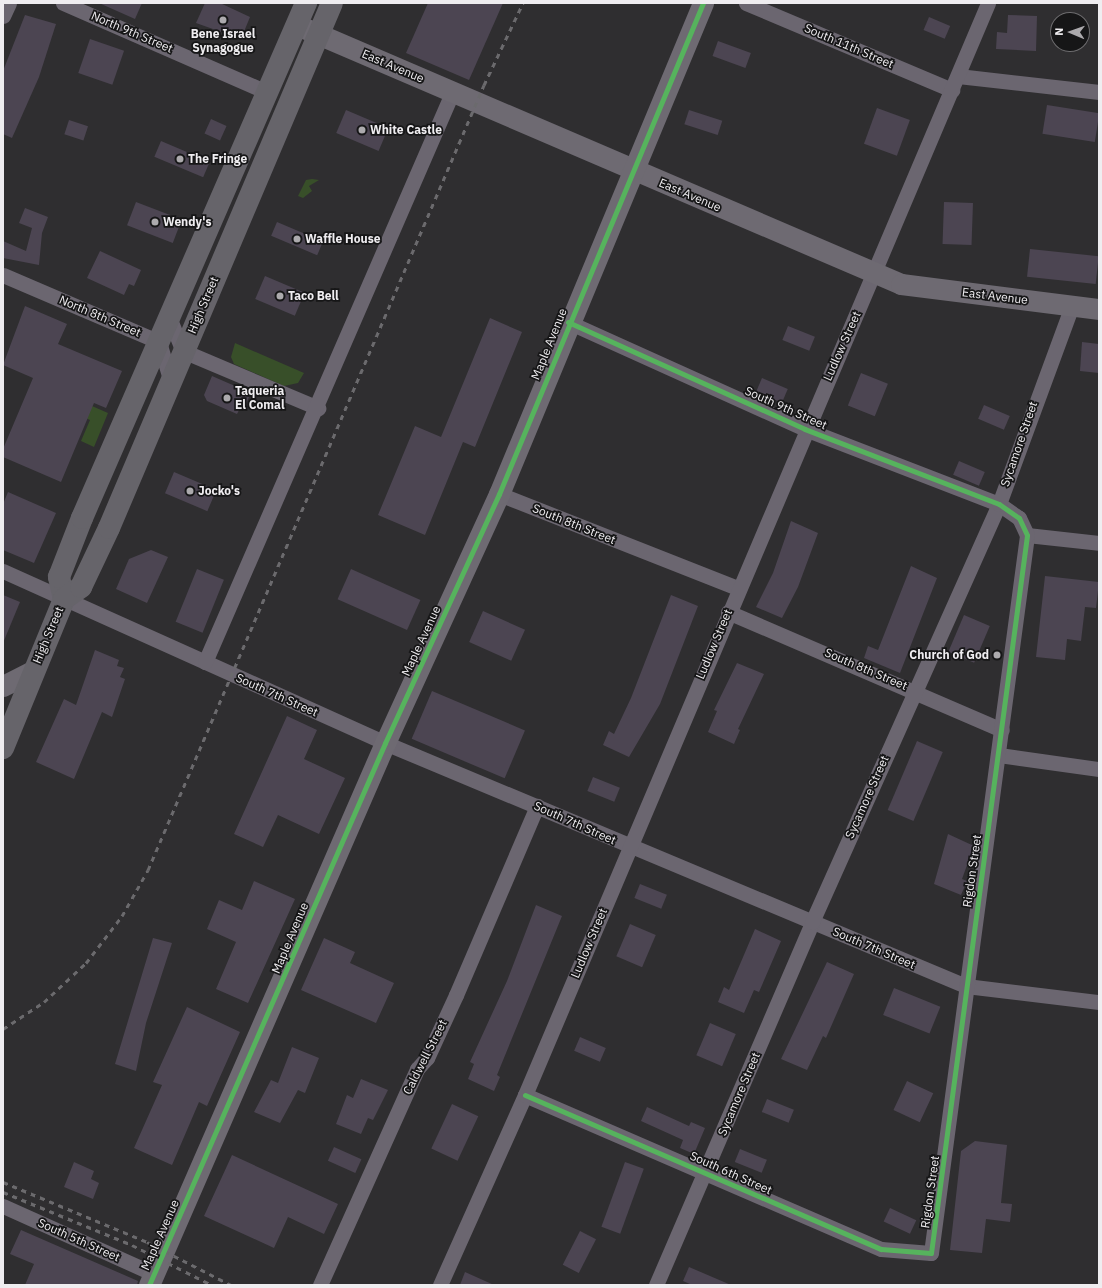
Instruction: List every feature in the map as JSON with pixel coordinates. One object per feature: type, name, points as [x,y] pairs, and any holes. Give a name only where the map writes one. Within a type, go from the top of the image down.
[{"type":"highway","name":"High Street","points":[[64,599],[59,577],[306,3]]},
{"type":"highway","name":"High Street","points":[[3,748],[33,671],[64,599],[81,587],[171,382],[332,3]]},
{"type":"street","points":[[3,16],[9,3]]},
{"type":"street","name":"North 9th Street","points":[[63,3],[267,92]]},
{"type":"street","name":"Maple Avenue","points":[[152,1279],[385,743],[499,494],[568,322],[634,171],[704,3]]},
{"type":"street","name":"South 11th Street","points":[[746,3],[952,90]]},
{"type":"street","name":"Ludlow Street","points":[[440,1285],[525,1095],[805,429],[874,274],[988,3]]},
{"type":"street","name":"East Avenue","points":[[297,25],[874,274],[901,284],[1099,309]]},
{"type":"street","points":[[958,76],[1099,92]]},
{"type":"street","points":[[205,662],[318,408],[452,92]]},
{"type":"street","name":"North 8th Street","points":[[3,275],[159,342]]},
{"type":"street","name":"Sycamore Street","points":[[656,1285],[706,1173],[812,922],[999,504],[1072,306]]},
{"type":"street","points":[[170,317],[183,351],[318,408]]},
{"type":"street","name":"South 9th Street","points":[[568,322],[805,429],[999,504]]},
{"type":"street","points":[[159,342],[171,382]]},
{"type":"street","name":"South 8th Street","points":[[499,494],[738,588]]},
{"type":"street","points":[[999,504],[1019,518],[1026,535],[1099,542]]},
{"type":"street","name":"Rigdon Street","points":[[932,1253],[966,986],[999,755],[1026,535]]},
{"type":"street","name":"South 7th Street","points":[[3,571],[385,743],[537,806],[629,847],[966,986],[1099,1002]]},
{"type":"street","name":"South 8th Street","points":[[728,612],[915,690],[1002,730]]},
{"type":"street","name":"High Street","points":[[3,686],[33,671]]},
{"type":"street","points":[[999,755],[1099,769]]},
{"type":"street","name":"Caldwell Street","points":[[320,1285],[417,1069],[427,1058],[456,995],[537,806]]},
{"type":"street","name":"South 6th Street","points":[[525,1095],[881,1248],[932,1253]]},
{"type":"street","name":"South 5th Street","points":[[3,1206],[152,1279]]},
{"type":"green space","points":[[306,180],[319,180],[309,186],[312,191],[303,198],[298,196]]},
{"type":"green space","points":[[235,343],[304,373],[298,383],[284,386],[234,364],[231,357]]},
{"type":"green space","points":[[53,389],[108,413],[94,447],[81,441],[90,420],[48,402]]},
{"type":"building","points":[[99,3],[142,3],[135,19]]},
{"type":"building","name":"Bene Israel Synagogue","points":[[205,3],[220,3],[250,17],[241,39],[196,23]]},
{"type":"building","points":[[428,3],[503,3],[469,80],[406,53]]},
{"type":"building","points":[[25,15],[56,24],[39,77],[12,138],[3,134],[3,71]]},
{"type":"building","points":[[1008,15],[1037,16],[1036,51],[996,49],[997,32],[1007,33]]},
{"type":"building","points":[[929,17],[950,26],[945,39],[924,30]]},
{"type":"building","points":[[90,39],[124,51],[112,85],[78,73]]},
{"type":"building","points":[[718,41],[751,53],[745,68],[713,56]]},
{"type":"building","points":[[1047,105],[1099,113],[1095,142],[1042,134]]},
{"type":"building","points":[[877,108],[910,120],[897,156],[864,144]]},
{"type":"building","name":"White Castle","points":[[346,110],[388,128],[379,151],[336,133]]},
{"type":"building","points":[[689,110],[722,121],[718,135],[684,124]]},
{"type":"building","points":[[211,119],[227,126],[220,141],[204,134]]},
{"type":"building","points":[[69,120],[88,126],[83,140],[64,134]]},
{"type":"building","name":"The Fringe","points":[[161,141],[210,162],[203,177],[154,157]]},
{"type":"building","name":"Wendy's","points":[[136,202],[182,220],[173,243],[127,225]]},
{"type":"building","points":[[944,202],[973,203],[972,245],[943,244]]},
{"type":"building","points":[[25,208],[48,217],[42,233],[39,265],[3,258],[3,241],[26,251],[32,228],[19,223]]},
{"type":"building","name":"Waffle House","points":[[277,222],[323,242],[317,255],[271,236]]},
{"type":"building","points":[[1030,249],[1099,256],[1096,284],[1027,277]]},
{"type":"building","points":[[100,251],[141,270],[134,286],[129,284],[124,295],[87,278]]},
{"type":"building","name":"Taco Bell","points":[[265,276],[305,293],[295,316],[255,299]]},
{"type":"building","points":[[25,306],[67,324],[58,344],[122,371],[106,408],[94,403],[61,482],[3,457],[3,449],[33,378],[3,365]]},
{"type":"building","points":[[490,318],[522,332],[475,447],[463,442],[425,535],[378,515],[415,426],[441,437]]},
{"type":"building","points":[[788,326],[815,337],[809,351],[782,340]]},
{"type":"building","points":[[1082,342],[1099,344],[1099,373],[1080,371]]},
{"type":"building","points":[[861,373],[888,384],[875,416],[848,405]]},
{"type":"building","name":"Taqueria El Comal","points":[[212,376],[251,393],[243,410],[240,408],[237,414],[207,401],[204,395]]},
{"type":"building","points":[[762,378],[788,389],[782,403],[756,392]]},
{"type":"building","points":[[984,405],[1010,416],[1004,430],[978,419]]},
{"type":"building","points":[[959,461],[985,472],[979,486],[953,475]]},
{"type":"building","name":"Jocko's","points":[[174,472],[216,490],[207,511],[165,493]]},
{"type":"building","points":[[8,492],[56,513],[34,563],[3,550],[3,504]]},
{"type":"building","points":[[791,521],[818,533],[798,587],[782,618],[756,607],[773,573]]},
{"type":"building","points":[[151,550],[168,557],[147,603],[116,589],[129,559]]},
{"type":"building","points":[[911,566],[937,578],[900,673],[864,658],[868,646],[878,650]]},
{"type":"building","points":[[197,569],[224,580],[203,633],[176,622]]},
{"type":"building","points":[[351,569],[420,600],[407,630],[338,599]]},
{"type":"building","points":[[1045,576],[1099,582],[1096,608],[1085,607],[1081,641],[1067,639],[1065,660],[1036,657]]},
{"type":"building","points":[[3,595],[20,602],[3,643]]},
{"type":"building","points":[[671,595],[698,606],[660,704],[629,757],[603,745],[609,731],[614,734],[631,698]]},
{"type":"building","points":[[483,611],[525,630],[511,661],[469,642]]},
{"type":"building","points":[[964,615],[990,626],[974,663],[948,652]]},
{"type":"building","points":[[95,650],[119,660],[117,666],[124,668],[120,677],[125,679],[112,717],[102,712],[74,779],[36,762],[64,699],[76,705]]},
{"type":"building","points":[[737,663],[764,674],[738,729],[740,730],[734,744],[708,732],[717,711],[714,710]]},
{"type":"building","points":[[432,691],[525,730],[505,778],[412,739]]},
{"type":"building","points":[[287,716],[317,730],[304,759],[345,778],[319,834],[278,815],[263,847],[234,834]]},
{"type":"building","points":[[917,741],[943,752],[913,821],[888,810]]},
{"type":"building","points":[[593,777],[620,788],[614,802],[587,791]]},
{"type":"building","points":[[948,834],[974,846],[962,879],[967,881],[961,895],[934,884]]},
{"type":"building","points":[[254,881],[295,899],[248,1003],[216,989],[236,942],[207,929],[219,900],[242,910]]},
{"type":"building","points":[[640,884],[667,895],[661,909],[634,898]]},
{"type":"building","points":[[536,905],[562,916],[497,1075],[500,1077],[494,1091],[468,1079],[474,1064],[470,1062],[507,981]]},
{"type":"building","points":[[630,924],[656,935],[642,967],[616,956]]},
{"type":"building","points":[[755,929],[781,941],[759,992],[754,990],[744,1013],[718,1002],[724,987],[729,990]]},
{"type":"building","points":[[153,938],[172,943],[146,1023],[136,1071],[115,1064]]},
{"type":"building","points":[[324,938],[355,952],[350,963],[394,983],[376,1023],[301,990]]},
{"type":"building","points":[[827,962],[854,974],[826,1038],[823,1036],[807,1070],[781,1059]]},
{"type":"building","points":[[894,988],[940,1007],[929,1034],[883,1015]]},
{"type":"building","points":[[187,1007],[240,1032],[207,1106],[199,1102],[172,1165],[134,1148],[162,1085],[153,1082]]},
{"type":"building","points":[[710,1023],[736,1034],[722,1066],[696,1055]]},
{"type":"building","points":[[580,1037],[606,1048],[600,1062],[574,1051]]},
{"type":"building","points":[[292,1047],[319,1058],[305,1093],[298,1090],[280,1123],[254,1112],[271,1080],[278,1083]]},
{"type":"building","points":[[361,1079],[388,1090],[373,1120],[368,1118],[361,1134],[336,1124],[347,1095],[353,1098]]},
{"type":"building","points":[[907,1081],[933,1093],[920,1122],[893,1110]]},
{"type":"building","points":[[767,1099],[794,1110],[789,1123],[762,1112]]},
{"type":"building","points":[[452,1104],[478,1116],[458,1161],[431,1148]]},
{"type":"building","points":[[647,1107],[689,1126],[691,1122],[705,1128],[694,1154],[680,1148],[683,1140],[641,1121]]},
{"type":"building","points":[[975,1141],[1007,1145],[1001,1203],[1012,1204],[1010,1222],[986,1219],[982,1253],[950,1250],[961,1151]]},
{"type":"building","points":[[334,1147],[361,1159],[355,1173],[328,1161]]},
{"type":"building","points":[[740,1149],[767,1160],[762,1173],[735,1162]]},
{"type":"building","points":[[232,1155],[338,1204],[324,1234],[288,1217],[274,1248],[204,1216]]},
{"type":"building","points":[[74,1162],[94,1171],[91,1179],[99,1183],[93,1199],[64,1187]]},
{"type":"building","points":[[625,1162],[644,1169],[620,1234],[601,1227]]},
{"type":"building","points":[[890,1208],[916,1220],[910,1234],[884,1222]]},
{"type":"building","points":[[21,1230],[138,1281],[137,1285],[25,1285],[34,1264],[10,1254]]},
{"type":"building","points":[[580,1231],[596,1239],[579,1273],[563,1265]]},
{"type":"building","points":[[689,1267],[731,1285],[692,1285],[683,1281]]},
{"type":"building","points":[[465,1272],[494,1285],[460,1285]]},
{"type":"railway","points":[[3,1029],[44,1002],[86,963],[122,916],[148,870],[484,85],[523,3]]},
{"type":"railway","points":[[3,1182],[147,1242],[231,1285]]},
{"type":"railway","points":[[3,1192],[132,1245],[212,1285]]},
{"type":"cycle path","points":[[149,1285],[385,743],[499,494],[703,3]]},
{"type":"cycle path","points":[[525,1095],[881,1249],[931,1253],[1027,535],[1019,518],[999,504],[805,429],[568,322]]},
{"type":"place","name":"Bene Israel Synagogue","points":[[223,20]]},
{"type":"place","name":"White Castle","points":[[362,130]]},
{"type":"place","name":"The Fringe","points":[[180,159]]},
{"type":"place","name":"Wendy's","points":[[155,222]]},
{"type":"place","name":"Waffle House","points":[[297,239]]},
{"type":"place","name":"Taco Bell","points":[[280,296]]},
{"type":"place","name":"Taqueria El Comal","points":[[227,398]]},
{"type":"place","name":"Jocko's","points":[[190,491]]},
{"type":"place","name":"Church of God","points":[[997,655]]}]
